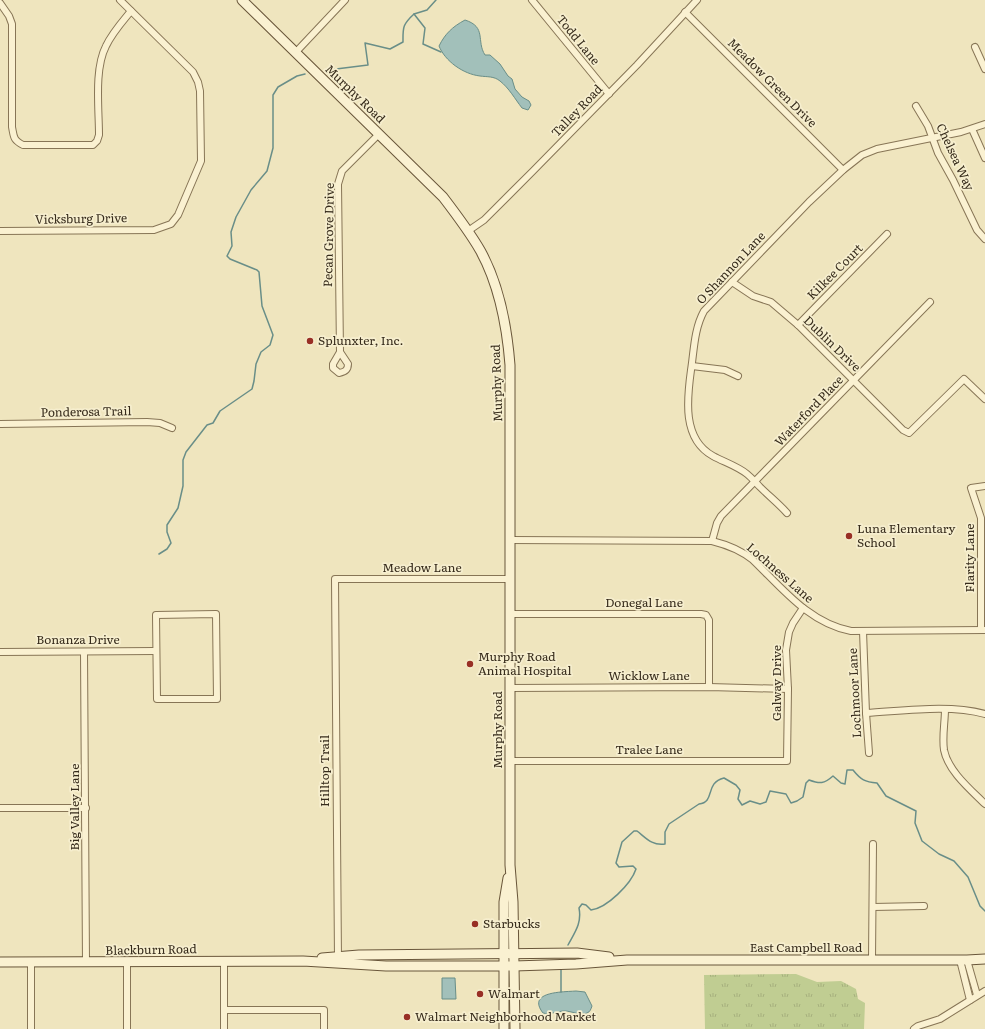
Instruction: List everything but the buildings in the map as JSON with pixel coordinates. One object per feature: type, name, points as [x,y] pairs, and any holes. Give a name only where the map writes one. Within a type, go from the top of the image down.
[{"type":"main road","name":"Murphy Road","points":[[242,0],[443,197],[480,251],[492,279],[502,309],[507,334],[510,365],[510,865],[514,902],[513,954],[515,1029]]},
{"type":"main road","name":"Murphy Road","points":[[504,1029],[504,902],[510,865]]},
{"type":"main road","name":"East Campbell Road","points":[[513,954],[577,953],[627,960]]},
{"type":"main road","name":"Blackburn Road","points":[[0,962],[303,961],[338,960],[386,955],[513,954]]},
{"type":"main road","points":[[386,955],[386,966]]},
{"type":"main road","points":[[410,966],[436,960],[439,955]]},
{"type":"main road","name":"East Campbell Road","points":[[514,966],[576,964],[627,960],[964,960],[985,958]]},
{"type":"main road","name":"Blackburn Road","points":[[338,960],[386,966],[514,966]]},
{"type":"street","points":[[0,3],[9,16],[12,24],[12,127],[14,137],[17,142],[23,145],[93,145],[97,141],[99,135],[98,79],[105,47],[119,25],[132,11],[120,0]]},
{"type":"street","points":[[296,52],[344,0]]},
{"type":"street","name":"Todd Lane","points":[[532,0],[609,94]]},
{"type":"street","name":"Talley Road","points":[[468,232],[484,220],[519,186],[609,94],[697,0]]},
{"type":"street","name":"Vicksburg Drive","points":[[0,231],[154,230],[171,224],[178,215],[201,160],[200,91],[198,82],[193,72],[132,11]]},
{"type":"street","name":"Meadow Green Drive","points":[[686,12],[843,170]]},
{"type":"street","points":[[974,47],[985,69]]},
{"type":"street","name":"Chelsea Way","points":[[916,106],[928,126],[938,153],[977,230],[985,239]]},
{"type":"street","name":"O Shannon Lane","points":[[787,513],[747,474],[735,466],[711,455],[694,437],[689,422],[688,404],[696,336],[704,311],[809,202],[843,170],[862,155],[877,149],[932,139],[972,129],[985,124]]},
{"type":"street","points":[[972,129],[985,158]]},
{"type":"street","name":"Pecan Grove Drive","points":[[340,352],[338,184],[342,171],[379,134]]},
{"type":"street","name":"Kilkee Court","points":[[798,325],[887,234]]},
{"type":"street","name":"Dublin Drive","points":[[732,282],[753,296],[771,302],[798,325],[903,430],[909,433],[964,379],[985,399]]},
{"type":"street","name":"Waterford Place","points":[[712,541],[717,523],[721,516],[930,302]]},
{"type":"street","points":[[692,366],[725,370],[738,376]]},
{"type":"street","name":"Ponderosa Trail","points":[[0,424],[142,422],[160,423],[172,428]]},
{"type":"street","name":"Flarity Lane","points":[[983,630],[983,556],[981,518],[971,488],[985,486]]},
{"type":"street","name":"Lochness Lane","points":[[510,540],[712,541],[724,544],[744,553],[803,608],[830,625],[851,631],[983,630]]},
{"type":"street","name":"Meadow Lane","points":[[335,579],[510,578]]},
{"type":"street","name":"Hilltop Trail","points":[[335,579],[338,960]]},
{"type":"street","name":"Galway Drive","points":[[787,761],[787,641],[793,624],[803,608]]},
{"type":"street","points":[[216,614],[217,699],[157,699],[156,651],[156,615],[216,614]]},
{"type":"street","name":"Donegal Lane","points":[[510,614],[706,615],[709,620],[709,687]]},
{"type":"street","name":"Lochmoor Lane","points":[[863,631],[869,754]]},
{"type":"street","name":"Bonanza Drive","points":[[0,652],[156,651]]},
{"type":"street","name":"Big Valley Lane","points":[[84,652],[86,962]]},
{"type":"street","name":"Wicklow Lane","points":[[510,688],[709,687],[788,689]]},
{"type":"street","points":[[866,713],[946,709],[967,710],[985,714]]},
{"type":"street","points":[[946,709],[944,749],[946,759],[953,770],[985,804]]},
{"type":"street","name":"Tralee Lane","points":[[510,761],[787,761]]},
{"type":"street","points":[[0,808],[86,808]]},
{"type":"street","points":[[872,959],[873,844]]},
{"type":"street","points":[[873,907],[924,906]]},
{"type":"street","points":[[964,960],[977,995]]},
{"type":"street","points":[[964,960],[970,1000]]},
{"type":"street","points":[[224,961],[224,1029]]},
{"type":"street","points":[[31,962],[31,1029]]},
{"type":"street","points":[[127,962],[128,1029]]},
{"type":"street","points":[[914,1029],[918,1026],[940,1019],[985,991]]},
{"type":"street","points":[[224,1010],[324,1010],[324,1029]]},
{"type":"green space","points":[[796,974],[817,982],[841,981],[856,989],[858,999],[865,1003],[864,1029],[705,1029],[704,975]]},
{"type":"water","points":[[465,20],[472,23],[479,30],[482,50],[485,55],[490,55],[500,64],[508,76],[512,79],[515,89],[522,97],[529,101],[531,105],[528,110],[522,108],[512,94],[498,79],[467,73],[450,62],[442,52],[439,46],[449,31]]},
{"type":"water","points":[[442,978],[455,978],[456,999],[442,999]]},
{"type":"water","points":[[576,991],[585,992],[592,1006],[588,1013],[582,1014],[565,1011],[543,1013],[539,1006],[539,1000],[549,994]]},
{"type":"waterway","points":[[414,14],[427,10],[436,0]]},
{"type":"waterway","points":[[328,70],[368,65],[365,43],[390,49],[403,42],[404,27],[407,21],[414,14],[425,28],[423,44],[441,52]]},
{"type":"waterway","points":[[159,554],[167,549],[171,543],[167,532],[167,525],[178,508],[183,486],[183,460],[186,452],[207,425],[213,423],[220,411],[252,389],[256,364],[261,352],[270,345],[273,335],[262,306],[259,272],[230,259],[227,256],[232,246],[231,232],[236,217],[251,190],[267,171],[273,148],[273,95],[278,87],[297,76],[305,74]]},
{"type":"waterway","points":[[568,945],[579,923],[579,908],[582,904],[586,905],[591,910],[604,905],[624,888],[633,875],[636,869],[633,866],[619,867],[616,863],[622,842],[634,831],[637,831],[653,843],[665,844],[665,832],[669,824],[699,804],[704,803],[707,800],[714,784],[718,780],[724,778],[736,785],[740,790],[738,799],[742,805],[750,801],[760,804],[766,802],[770,791],[786,794],[791,803],[803,797],[806,783],[809,780],[822,782],[827,781],[833,776],[841,783],[845,784],[847,770],[853,770],[864,780],[877,783],[886,796],[916,811],[915,823],[922,841],[939,854],[954,861],[968,877],[980,906],[985,911]]},
{"type":"waterway","points":[[561,970],[561,992]]},
{"type":"place","name":"Splunxter, Inc.","points":[[310,341]]},
{"type":"place","name":"Luna Elementary School","points":[[849,536]]},
{"type":"place","name":"Murphy Road Animal Hospital","points":[[470,664]]},
{"type":"place","name":"Starbucks","points":[[475,924]]},
{"type":"place","name":"Walmart","points":[[480,994]]},
{"type":"place","name":"Walmart Neighborhood Market","points":[[407,1017]]}]
